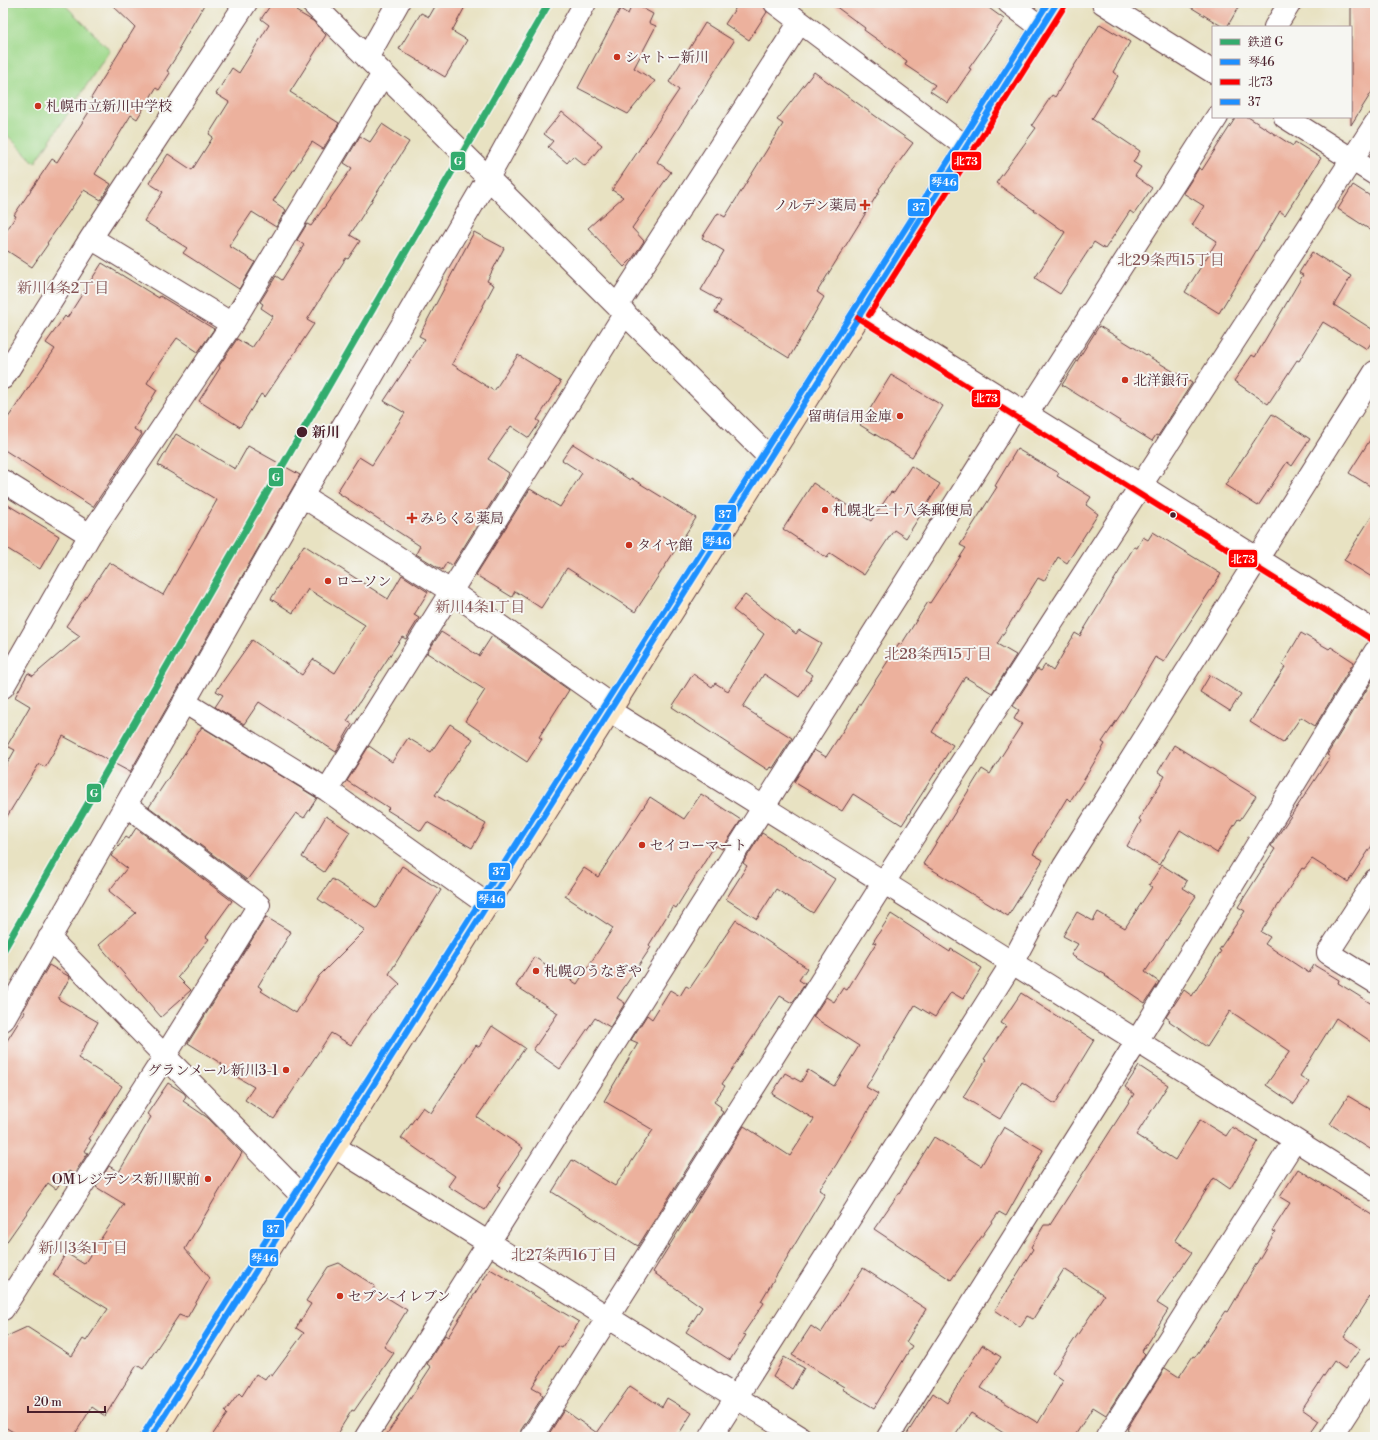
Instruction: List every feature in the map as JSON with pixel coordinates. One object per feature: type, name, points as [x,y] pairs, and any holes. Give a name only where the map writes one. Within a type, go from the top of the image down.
[{"type":"main road","points":[[151,1437],[1057,3]]},
{"type":"street","points":[[3,378],[91,238],[246,3]]},
{"type":"street","points":[[312,3],[770,458]]},
{"type":"street","points":[[367,58],[398,3]]},
{"type":"street","points":[[3,1020],[302,496],[488,178],[585,3]]},
{"type":"street","points":[[775,3],[966,147]]},
{"type":"street","points":[[1009,3],[1042,28]]},
{"type":"street","points":[[1104,3],[1212,71]]},
{"type":"street","points":[[1276,26],[1290,3]]},
{"type":"street","points":[[326,790],[452,592],[621,310],[800,22]]},
{"type":"street","points":[[3,687],[90,535],[232,324],[383,74]]},
{"type":"street","points":[[366,1437],[763,807],[1021,411],[1216,118]]},
{"type":"street","points":[[1287,118],[1375,174]]},
{"type":"street","points":[[532,1437],[609,1318],[884,882],[1375,124]]},
{"type":"street","points":[[91,238],[232,324]]},
{"type":"street","points":[[862,311],[1375,632]]},
{"type":"street","points":[[712,1437],[1012,963],[1064,866],[1375,372]]},
{"type":"street","points":[[3,481],[90,535]]},
{"type":"street","points":[[302,496],[452,592],[611,708],[763,807],[1375,1190]]},
{"type":"street","points":[[888,1437],[1138,1041],[1375,652]]},
{"type":"street","points":[[184,702],[326,790],[488,905]]},
{"type":"street","points":[[3,1309],[165,1056],[259,905],[126,805]]},
{"type":"street","points":[[1375,880],[1328,953],[1375,982]]},
{"type":"street","points":[[50,938],[303,1197]]},
{"type":"street","points":[[1107,1437],[1295,1140]]},
{"type":"street","points":[[335,1146],[800,1437]]},
{"type":"street","points":[[1331,1437],[1369,1393],[1375,1368]]},
{"type":"green space","name":"札幌市立新川中学校","points":[[3,3],[63,3],[110,50],[35,163],[3,131]]},
{"type":"building","points":[[110,3],[205,3],[179,48],[181,49],[167,71],[170,73],[159,90],[156,88],[137,119],[131,115],[95,174],[111,184],[101,200],[84,190],[32,267],[3,248],[3,236],[16,216],[14,215],[52,159],[57,162],[96,101],[91,98],[135,27]]},
{"type":"building","points":[[272,3],[300,3],[296,11],[313,21],[326,35],[290,92],[339,123],[323,149],[312,142],[273,201],[286,210],[276,227],[252,212],[229,246],[255,262],[239,289],[183,253],[187,248],[144,221],[163,192],[149,183],[168,154],[192,170],[213,137],[209,134],[229,102],[216,94],[232,68],[239,73],[269,25],[261,19]]},
{"type":"building","points":[[437,3],[467,3],[452,31],[467,40],[445,77],[399,49],[421,13],[429,17]]},
{"type":"building","name":"シャトー新川","points":[[633,3],[653,14],[649,23],[656,26],[634,68],[655,81],[628,114],[578,88],[620,9],[628,14]]},
{"type":"building","points":[[739,3],[763,3],[767,12],[749,40],[725,24]]},
{"type":"building","points":[[831,3],[982,3],[1004,19],[969,68],[971,69],[948,103],[930,91],[935,85],[905,65],[907,61],[864,30],[865,28]]},
{"type":"building","points":[[1184,3],[1241,3],[1228,26],[1221,26]]},
{"type":"building","points":[[1351,3],[1375,3],[1375,87],[1351,125],[1352,26]]},
{"type":"building","points":[[705,23],[734,41],[657,162],[671,172],[632,228],[644,241],[632,259],[624,267],[588,228],[623,197],[612,190],[679,90],[669,82]]},
{"type":"building","points":[[1100,24],[1130,42],[1113,72],[1118,76],[1092,119],[1140,151],[1133,162],[1141,167],[1135,176],[1152,188],[1134,214],[1130,211],[1105,249],[1094,242],[1060,294],[1035,278],[1065,232],[996,183],[1036,128],[1032,125],[1052,95],[1055,97]]},
{"type":"building","points":[[814,72],[913,143],[879,189],[880,190],[817,292],[824,297],[789,358],[715,312],[721,301],[701,290],[724,251],[702,238],[718,213],[725,217],[783,124],[777,120]]},
{"type":"building","points":[[562,112],[602,145],[585,166],[573,156],[567,163],[548,147],[553,141],[544,134]]},
{"type":"building","points":[[1235,118],[1250,118],[1293,146],[1295,142],[1321,158],[1285,215],[1280,211],[1219,313],[1185,292],[1217,241],[1192,225],[1204,206],[1183,193],[1199,168],[1202,170]]},
{"type":"building","points":[[382,124],[409,142],[350,235],[360,241],[348,259],[346,258],[307,320],[314,324],[265,397],[261,394],[240,427],[199,401],[220,368],[219,366],[237,339],[252,348],[273,316],[261,308],[263,304],[260,302],[276,276],[282,280],[304,245],[297,240],[307,224],[311,226],[352,168],[344,163],[360,136],[370,142]]},
{"type":"building","points":[[1353,185],[1375,199],[1375,233],[1338,209]]},
{"type":"building","points":[[474,232],[504,248],[487,281],[494,285],[452,364],[494,391],[518,355],[561,382],[537,420],[540,422],[529,438],[511,426],[488,459],[509,473],[508,476],[452,566],[447,562],[442,570],[416,554],[420,546],[337,492],[359,457],[372,465],[405,413],[384,401],[425,339],[419,336]]},
{"type":"building","points":[[1312,252],[1351,276],[1334,305],[1375,331],[1375,337],[1367,349],[1323,322],[1299,361],[1297,360],[1268,404],[1234,381],[1252,355],[1255,357],[1303,275],[1299,273]]},
{"type":"building","points":[[102,263],[159,298],[160,296],[214,329],[198,352],[177,338],[159,363],[147,383],[157,390],[134,429],[142,434],[93,507],[3,449],[3,425],[55,349],[46,343],[65,316],[67,318]]},
{"type":"building","points":[[1099,326],[1192,383],[1158,436],[1156,435],[1152,441],[1062,385]]},
{"type":"building","points":[[891,375],[943,406],[912,457],[860,425]]},
{"type":"building","points":[[1272,414],[1310,439],[1292,466],[1287,462],[1258,506],[1225,485]]},
{"type":"building","points":[[1375,432],[1375,489],[1349,473]]},
{"type":"building","points":[[176,434],[235,469],[248,446],[300,475],[130,772],[63,736],[45,767],[39,764],[3,823],[3,771],[15,750],[7,746],[30,706],[15,697],[28,673],[33,676],[80,636],[66,626],[109,562],[163,595],[217,500],[158,465]]},
{"type":"building","points":[[573,444],[630,480],[631,478],[696,518],[635,612],[567,568],[541,608],[515,591],[512,597],[476,575],[530,489],[560,507],[582,473],[562,460]]},
{"type":"building","points":[[1017,449],[1059,473],[1057,476],[1091,497],[1086,505],[1098,514],[1067,563],[1058,557],[1044,581],[1038,578],[997,644],[1016,655],[992,693],[965,677],[932,732],[953,745],[902,825],[853,794],[842,811],[794,782],[814,750],[826,757],[899,644],[901,645],[928,602],[930,603],[966,548],[960,545],[997,487],[995,486]]},
{"type":"building","points":[[911,466],[940,484],[906,538],[894,530],[864,575],[830,553],[827,558],[783,529],[813,483],[871,521],[891,492],[894,493]]},
{"type":"building","points":[[3,502],[59,536],[40,569],[3,546]]},
{"type":"building","points":[[1375,511],[1375,579],[1344,560]]},
{"type":"building","points":[[1153,532],[1221,574],[1164,662],[1155,657],[1125,708],[1102,742],[1105,744],[1082,783],[1070,801],[1067,798],[1033,854],[1043,860],[1008,916],[923,864],[982,769],[990,774],[1022,724],[1014,719],[1019,710],[1013,706],[1037,669],[1041,671],[1045,665],[1053,671],[1075,633],[1080,636],[1134,547],[1137,548],[1143,537],[1148,540]]},
{"type":"building","points":[[304,545],[388,599],[402,575],[428,592],[414,615],[419,618],[406,639],[402,637],[347,721],[352,724],[336,752],[259,702],[244,724],[215,707],[223,695],[216,691],[252,640],[302,675],[313,659],[335,673],[365,625],[308,589],[293,613],[271,599]]},
{"type":"building","points":[[745,595],[796,634],[799,630],[821,643],[805,670],[813,675],[799,697],[764,674],[743,707],[792,738],[773,768],[770,767],[768,770],[672,707],[693,674],[712,687],[715,683],[728,691],[764,634],[733,610]]},
{"type":"building","points":[[441,632],[479,656],[492,636],[569,690],[539,737],[542,739],[527,762],[465,721],[485,690],[427,653]]},
{"type":"building","points":[[1301,633],[1329,649],[1331,647],[1354,662],[1315,726],[1301,717],[1283,743],[1250,722],[1285,667],[1282,665]]},
{"type":"building","points":[[1210,675],[1241,694],[1230,711],[1200,692]]},
{"type":"building","points":[[1375,676],[1375,841],[1348,882],[1312,859],[1304,869],[1302,868],[1261,932],[1270,937],[1265,944],[1309,973],[1314,965],[1339,980],[1338,983],[1375,1006],[1375,1044],[1336,1018],[1300,1076],[1309,1082],[1294,1104],[1266,1085],[1290,1051],[1230,1011],[1207,1047],[1169,1021],[1170,1020],[1166,1017],[1184,990],[1192,996],[1221,951],[1219,950],[1245,911],[1238,907],[1275,849],[1271,846],[1330,757],[1327,755]]},
{"type":"building","points":[[450,724],[473,739],[435,795],[486,824],[472,848],[427,822],[421,831],[387,810],[389,808],[347,781],[369,746],[392,762],[408,738],[431,752]]},
{"type":"building","points":[[202,727],[317,798],[304,818],[296,813],[247,880],[149,807]]},
{"type":"building","points":[[1174,745],[1256,796],[1240,820],[1238,819],[1217,853],[1180,830],[1159,865],[1127,846],[1141,821],[1139,819],[1165,776],[1158,772]]},
{"type":"building","points":[[701,794],[741,820],[722,849],[715,845],[676,908],[673,906],[649,945],[651,947],[617,998],[625,1003],[610,1027],[595,1018],[560,1069],[533,1050],[558,1013],[516,986],[534,957],[577,984],[613,928],[565,896],[584,868],[598,877],[650,797],[684,819]]},
{"type":"building","points":[[326,816],[350,832],[324,872],[302,857]]},
{"type":"building","points":[[136,828],[232,901],[206,937],[209,939],[178,977],[191,990],[161,1017],[99,945],[136,913],[109,891],[127,868],[111,856],[126,837],[129,839]]},
{"type":"building","points":[[762,833],[835,879],[813,913],[776,889],[757,919],[726,899],[747,866],[743,863]]},
{"type":"building","points":[[1162,865],[1187,881],[1183,888],[1196,896],[1145,972],[1159,982],[1145,1003],[1105,976],[1106,975],[1071,955],[1078,944],[1063,936],[1077,912],[1093,921],[1098,912],[1125,928],[1152,887],[1149,885]]},
{"type":"building","points":[[402,866],[441,890],[389,974],[400,984],[373,1012],[351,1045],[331,1033],[274,1119],[245,1100],[254,1087],[220,1067],[222,1064],[188,1043],[266,917],[291,932],[258,986],[263,989],[261,991],[296,1013],[319,976],[365,930],[318,899],[332,879],[377,908]]},
{"type":"building","points":[[891,914],[950,952],[951,949],[982,968],[963,999],[951,992],[935,1017],[915,1005],[866,1087],[878,1094],[836,1165],[819,1190],[825,1194],[761,1301],[764,1303],[743,1334],[746,1335],[730,1360],[686,1332],[702,1307],[653,1272],[744,1126],[790,1156],[814,1119],[772,1094],[785,1073],[801,1082],[808,1070],[834,1086],[859,1046],[813,1017],[826,997],[834,1002],[843,988],[847,990],[876,943],[873,942]]},
{"type":"building","points":[[736,920],[807,968],[799,980],[805,984],[792,1003],[780,996],[722,1084],[725,1086],[714,1102],[721,1107],[720,1110],[723,1112],[638,1246],[552,1192],[572,1160],[615,1186],[653,1130],[604,1101],[638,1043],[631,1040],[647,1015],[652,1019],[670,990],[680,996],[686,986],[690,988]]},
{"type":"building","points":[[49,965],[70,977],[58,999],[98,1022],[78,1058],[122,1086],[89,1139],[91,1140],[84,1151],[88,1153],[74,1174],[69,1171],[56,1189],[48,1183],[3,1247],[3,1047],[25,1012],[23,1011]]},
{"type":"building","points":[[1021,993],[1094,1040],[1055,1104],[1022,1082],[1000,1119],[963,1097],[986,1060],[984,1059],[1006,1026],[1001,1023]]},
{"type":"building","points":[[492,1026],[525,1048],[477,1117],[523,1148],[498,1185],[500,1187],[485,1210],[448,1186],[455,1176],[401,1138],[423,1107],[431,1113],[476,1045],[479,1047]]},
{"type":"building","points":[[1139,1066],[1168,1085],[1136,1135],[1175,1160],[1200,1120],[1226,1136],[1232,1127],[1258,1142],[1230,1189],[1214,1178],[1175,1240],[1192,1252],[1157,1303],[1168,1310],[1142,1351],[1145,1354],[1106,1415],[1093,1407],[1074,1437],[1010,1437],[971,1413],[954,1437],[905,1437],[933,1393],[947,1403],[982,1345],[1001,1357],[981,1388],[1038,1423],[1063,1381],[1052,1373],[1104,1295],[1064,1269],[1033,1319],[1027,1316],[1020,1327],[995,1310],[1033,1249],[1031,1247],[1044,1225],[1050,1225],[1134,1094],[1125,1087]]},
{"type":"building","points":[[168,1083],[184,1093],[186,1096],[183,1101],[208,1118],[242,1153],[185,1249],[210,1278],[187,1318],[179,1315],[143,1369],[137,1365],[105,1416],[92,1407],[73,1437],[22,1437],[3,1426],[3,1338],[27,1327],[72,1356],[83,1339],[86,1341],[108,1309],[53,1275],[66,1253],[84,1264],[124,1204],[96,1187],[109,1166],[119,1172],[151,1117],[147,1114]]},
{"type":"building","points":[[1348,1096],[1375,1112],[1375,1152],[1330,1124]]},
{"type":"building","points":[[1004,1127],[1043,1150],[1006,1216],[999,1212],[951,1280],[874,1229],[899,1193],[934,1137],[981,1166]]},
{"type":"building","points":[[1298,1169],[1375,1217],[1375,1289],[1344,1337],[1360,1349],[1345,1369],[1334,1361],[1302,1409],[1319,1421],[1308,1437],[1138,1437],[1127,1429],[1165,1368],[1179,1377],[1193,1356],[1195,1357],[1226,1311],[1228,1312],[1275,1232],[1272,1231],[1290,1203],[1280,1197]]},
{"type":"building","points":[[339,1263],[375,1286],[373,1289],[407,1310],[384,1347],[394,1353],[354,1411],[352,1410],[335,1437],[211,1437],[227,1414],[225,1412],[239,1393],[242,1396],[256,1374],[265,1380],[269,1374],[272,1376],[304,1333],[296,1328],[311,1304],[306,1301],[328,1267]]},
{"type":"building","points":[[863,1268],[926,1309],[906,1342],[912,1346],[874,1408],[842,1389],[844,1387],[792,1355],[811,1326],[821,1333]]},
{"type":"building","points":[[490,1269],[579,1322],[562,1348],[558,1346],[532,1387],[541,1392],[540,1394],[543,1396],[521,1430],[520,1437],[385,1437],[431,1367],[427,1364],[445,1335],[448,1337]]},
{"type":"building","points":[[784,1357],[804,1368],[792,1389],[773,1377]]},
{"type":"building","points":[[630,1386],[662,1407],[667,1398],[692,1413],[677,1437],[547,1437],[564,1410],[597,1433]]},
{"type":"rail line","name":"G","points":[[3,951],[549,3]]},
{"type":"transit line","name":"37","points":[[144,1433],[1048,3]]},
{"type":"transit line","name":"琴46","points":[[151,1437],[1057,3]]},
{"type":"transit line","name":"北73","points":[[869,315],[1064,7]]},
{"type":"transit line","name":"北73","points":[[858,318],[1371,639]]},
{"type":"place","name":"シャトー新川","points":[[617,57]]},
{"type":"place","name":"札幌市立新川中学校","points":[[38,106]]},
{"type":"place","name":"ノルデン薬局","points":[[865,205]]},
{"type":"place","name":"北洋銀行","points":[[1125,380]]},
{"type":"place","name":"留萌信用金庫","points":[[900,416]]},
{"type":"place","name":"新川","points":[[302,432]]},
{"type":"place","name":"札幌北二十八条郵便局","points":[[825,510]]},
{"type":"place","name":"みらくる薬局","points":[[412,518]]},
{"type":"place","name":"タイヤ館","points":[[629,545]]},
{"type":"place","name":"ローソン","points":[[328,581]]},
{"type":"place","name":"セイコーマート","points":[[642,845]]},
{"type":"place","name":"札幌のうなぎや","points":[[536,971]]},
{"type":"place","name":"グランメール新川3-1","points":[[286,1070]]},
{"type":"place","name":"OMレジデンス新川駅前","points":[[208,1179]]},
{"type":"place","name":"セブン-イレブン","points":[[340,1296]]},
{"type":"district","name":"北29条西15丁目","points":[[1171,260]]},
{"type":"district","name":"新川4条2丁目","points":[[63,288]]},
{"type":"district","name":"新川4条1丁目","points":[[480,607]]},
{"type":"district","name":"北28条西15丁目","points":[[938,654]]},
{"type":"district","name":"新川3条1丁目","points":[[83,1248]]},
{"type":"district","name":"北27条西16丁目","points":[[564,1255]]}]
